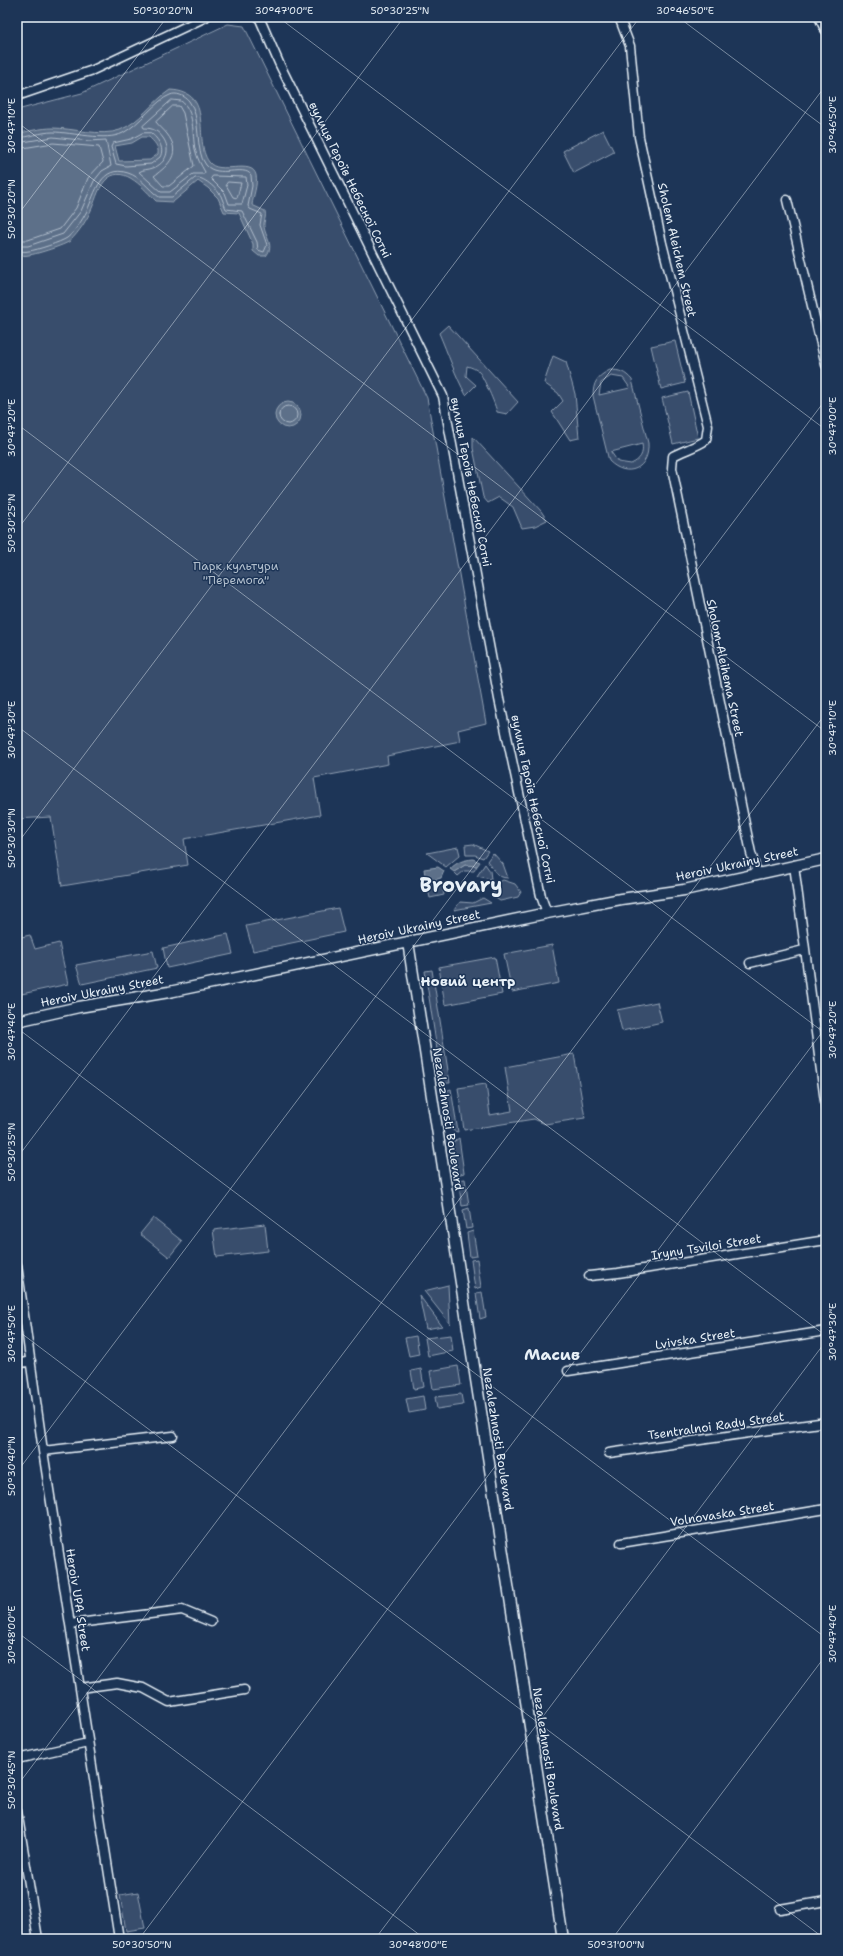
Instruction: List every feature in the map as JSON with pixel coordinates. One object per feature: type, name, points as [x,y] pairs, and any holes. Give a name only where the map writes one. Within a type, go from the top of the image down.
[{"type":"main road","points":[[820,17],[826,29]]},
{"type":"main road","name":"Heroiv Ukrainy Street","points":[[17,1021],[547,913],[621,899],[684,890],[826,858]]},
{"type":"main road","name":"Nezalezhnosti Boulevard","points":[[408,942],[563,1939]]},
{"type":"street","points":[[17,96],[93,70],[206,17]]},
{"type":"street","name":"вулиця Героїв Небесної Сотні","points":[[259,17],[279,63],[443,396],[499,699],[541,896],[547,913]]},
{"type":"street","name":"Sholom-Aleihema Street","points":[[619,17],[630,46],[639,137],[657,220],[708,426],[706,440],[697,447],[682,451],[673,456],[672,468],[727,741],[751,853],[757,873]]},
{"type":"street","points":[[787,200],[826,366]]},
{"type":"street","points":[[794,865],[826,1109]]},
{"type":"street","points":[[750,963],[804,950]]},
{"type":"street","name":"Iryny Tsviloi Street","points":[[589,1276],[618,1273],[826,1240]]},
{"type":"street","name":"Heroiv UPA Street","points":[[17,1265],[43,1451],[119,1939]]},
{"type":"street","name":"Lvivska Street","points":[[568,1371],[826,1331]]},
{"type":"street","points":[[17,1364],[31,1362]]},
{"type":"street","name":"Tsentralnoi Rady Street","points":[[609,1453],[826,1422]]},
{"type":"street","points":[[43,1451],[173,1436]]},
{"type":"street","name":"Volnovaska Street","points":[[622,1543],[826,1509]]},
{"type":"street","points":[[70,1624],[182,1610],[211,1622]]},
{"type":"street","points":[[80,1688],[117,1683],[143,1688],[169,1702],[244,1690]]},
{"type":"street","points":[[17,1759],[88,1743]]},
{"type":"street","points":[[17,1810],[38,1939]]},
{"type":"street","points":[[780,1909],[826,1901]]},
{"type":"green space","name":"Парк культури \"Перемога\"","points":[[228,24],[244,26],[427,398],[486,723],[458,730],[460,741],[387,756],[388,764],[314,778],[320,815],[184,839],[188,865],[62,886],[51,817],[17,819],[17,110],[82,93]]},
{"type":"green space","points":[[603,130],[614,152],[574,173],[563,151]]},
{"type":"green space","points":[[448,325],[518,402],[507,414],[497,412],[481,375],[476,370],[467,366],[466,376],[476,385],[466,395],[439,333]]},
{"type":"green space","points":[[675,341],[685,383],[661,389],[651,346]]},
{"type":"green space","points":[[553,356],[566,362],[575,394],[579,438],[570,440],[552,412],[563,401],[558,393],[544,383]]},
{"type":"green space","points":[[610,370],[617,370],[625,373],[632,380],[648,443],[648,452],[641,465],[630,470],[616,466],[609,461],[593,396],[594,387],[597,380]],"holes":[[[611,376],[623,378],[630,388],[599,395],[601,383]],[[642,444],[641,456],[637,461],[631,464],[618,462],[611,452]]]},
{"type":"green space","points":[[688,392],[698,438],[673,444],[662,398]]},
{"type":"green space","points":[[473,437],[541,511],[547,520],[535,526],[522,528],[513,507],[499,497],[488,503],[483,497],[473,448]]},
{"type":"green space","points":[[473,844],[488,851],[483,858],[475,855],[466,855],[465,845]]},
{"type":"green space","points":[[458,847],[460,855],[446,867],[427,853]]},
{"type":"green space","points":[[493,853],[503,864],[508,878],[498,875],[487,861]]},
{"type":"green space","points":[[485,864],[490,871],[491,879],[477,876]]},
{"type":"green space","points":[[465,865],[477,866],[474,871],[464,871],[458,876],[454,872]]},
{"type":"green space","points":[[503,880],[515,884],[521,892],[518,897],[500,901],[494,897],[493,892],[495,887]]},
{"type":"green space","points":[[442,883],[444,895],[430,898],[427,885]]},
{"type":"green space","points":[[483,898],[491,903],[454,910],[460,902],[473,903]]},
{"type":"green space","points":[[338,908],[344,932],[253,951],[246,926]]},
{"type":"green space","points":[[228,934],[233,954],[167,968],[163,948]]},
{"type":"green space","points":[[30,935],[35,949],[59,943],[68,984],[17,995],[17,938]]},
{"type":"green space","points":[[552,945],[559,983],[512,992],[504,954]]},
{"type":"green space","points":[[153,951],[157,968],[82,984],[76,965]]},
{"type":"green space","points":[[495,957],[502,994],[445,1005],[439,967]]},
{"type":"green space","points":[[432,970],[450,1083],[442,1082],[425,971]]},
{"type":"green space","points":[[657,1002],[662,1022],[622,1031],[617,1010]]},
{"type":"green space","points":[[574,1054],[585,1118],[545,1124],[534,1119],[464,1130],[458,1088],[486,1084],[490,1115],[512,1111],[505,1067]]},
{"type":"green space","points":[[451,1089],[458,1132],[450,1128],[444,1095],[446,1091]]},
{"type":"green space","points":[[459,1138],[464,1173],[457,1175],[452,1143]]},
{"type":"green space","points":[[465,1179],[469,1205],[462,1206],[458,1180]]},
{"type":"green space","points":[[469,1208],[472,1228],[466,1229],[463,1210]]},
{"type":"green space","points":[[153,1218],[182,1241],[169,1257],[140,1234]]},
{"type":"green space","points":[[265,1224],[268,1251],[217,1257],[213,1230]]},
{"type":"green space","points":[[473,1231],[477,1256],[470,1257],[467,1233]]},
{"type":"green space","points":[[477,1259],[481,1287],[475,1289],[471,1260]]},
{"type":"green space","points":[[448,1285],[450,1324],[424,1291]]},
{"type":"green space","points":[[482,1292],[486,1317],[480,1319],[476,1293]]},
{"type":"green space","points":[[419,1295],[442,1326],[426,1329]]},
{"type":"green space","points":[[451,1335],[453,1351],[428,1356],[425,1338]]},
{"type":"green space","points":[[416,1336],[419,1354],[409,1356],[405,1338]]},
{"type":"green space","points":[[458,1366],[461,1385],[433,1389],[430,1371]]},
{"type":"green space","points":[[421,1369],[424,1387],[414,1389],[411,1371]]},
{"type":"green space","points":[[461,1394],[463,1405],[437,1409],[435,1397]]},
{"type":"green space","points":[[423,1396],[425,1410],[409,1413],[406,1399]]},
{"type":"green space","points":[[138,1892],[145,1928],[126,1931],[120,1895]]},
{"type":"water","points":[[170,90],[184,93],[193,99],[198,108],[204,152],[209,162],[220,168],[242,167],[253,170],[256,175],[256,183],[252,205],[265,211],[264,228],[270,248],[266,256],[259,256],[253,251],[253,244],[239,213],[224,212],[218,198],[198,181],[173,202],[156,201],[134,180],[121,175],[114,175],[105,181],[100,188],[85,221],[77,234],[70,241],[38,253],[17,255],[17,134],[49,128],[104,133],[120,130],[134,122]],"holes":[[[142,137],[149,137],[157,146],[158,154],[150,160],[119,161],[115,146],[132,143]]]},
{"type":"water","points":[[288,402],[297,406],[301,415],[297,424],[288,428],[279,424],[275,415],[279,406]]},
{"type":"water","points":[[473,859],[480,862],[477,866],[465,865],[454,872],[450,869],[460,862]]},
{"type":"water","points":[[438,867],[444,871],[441,878],[426,882],[424,869]]},
{"type":"district","name":"Brovary","points":[[461,885]]},
{"type":"district","name":"Новий центр","points":[[468,981]]},
{"type":"district","name":"Масив","points":[[552,1354]]}]
